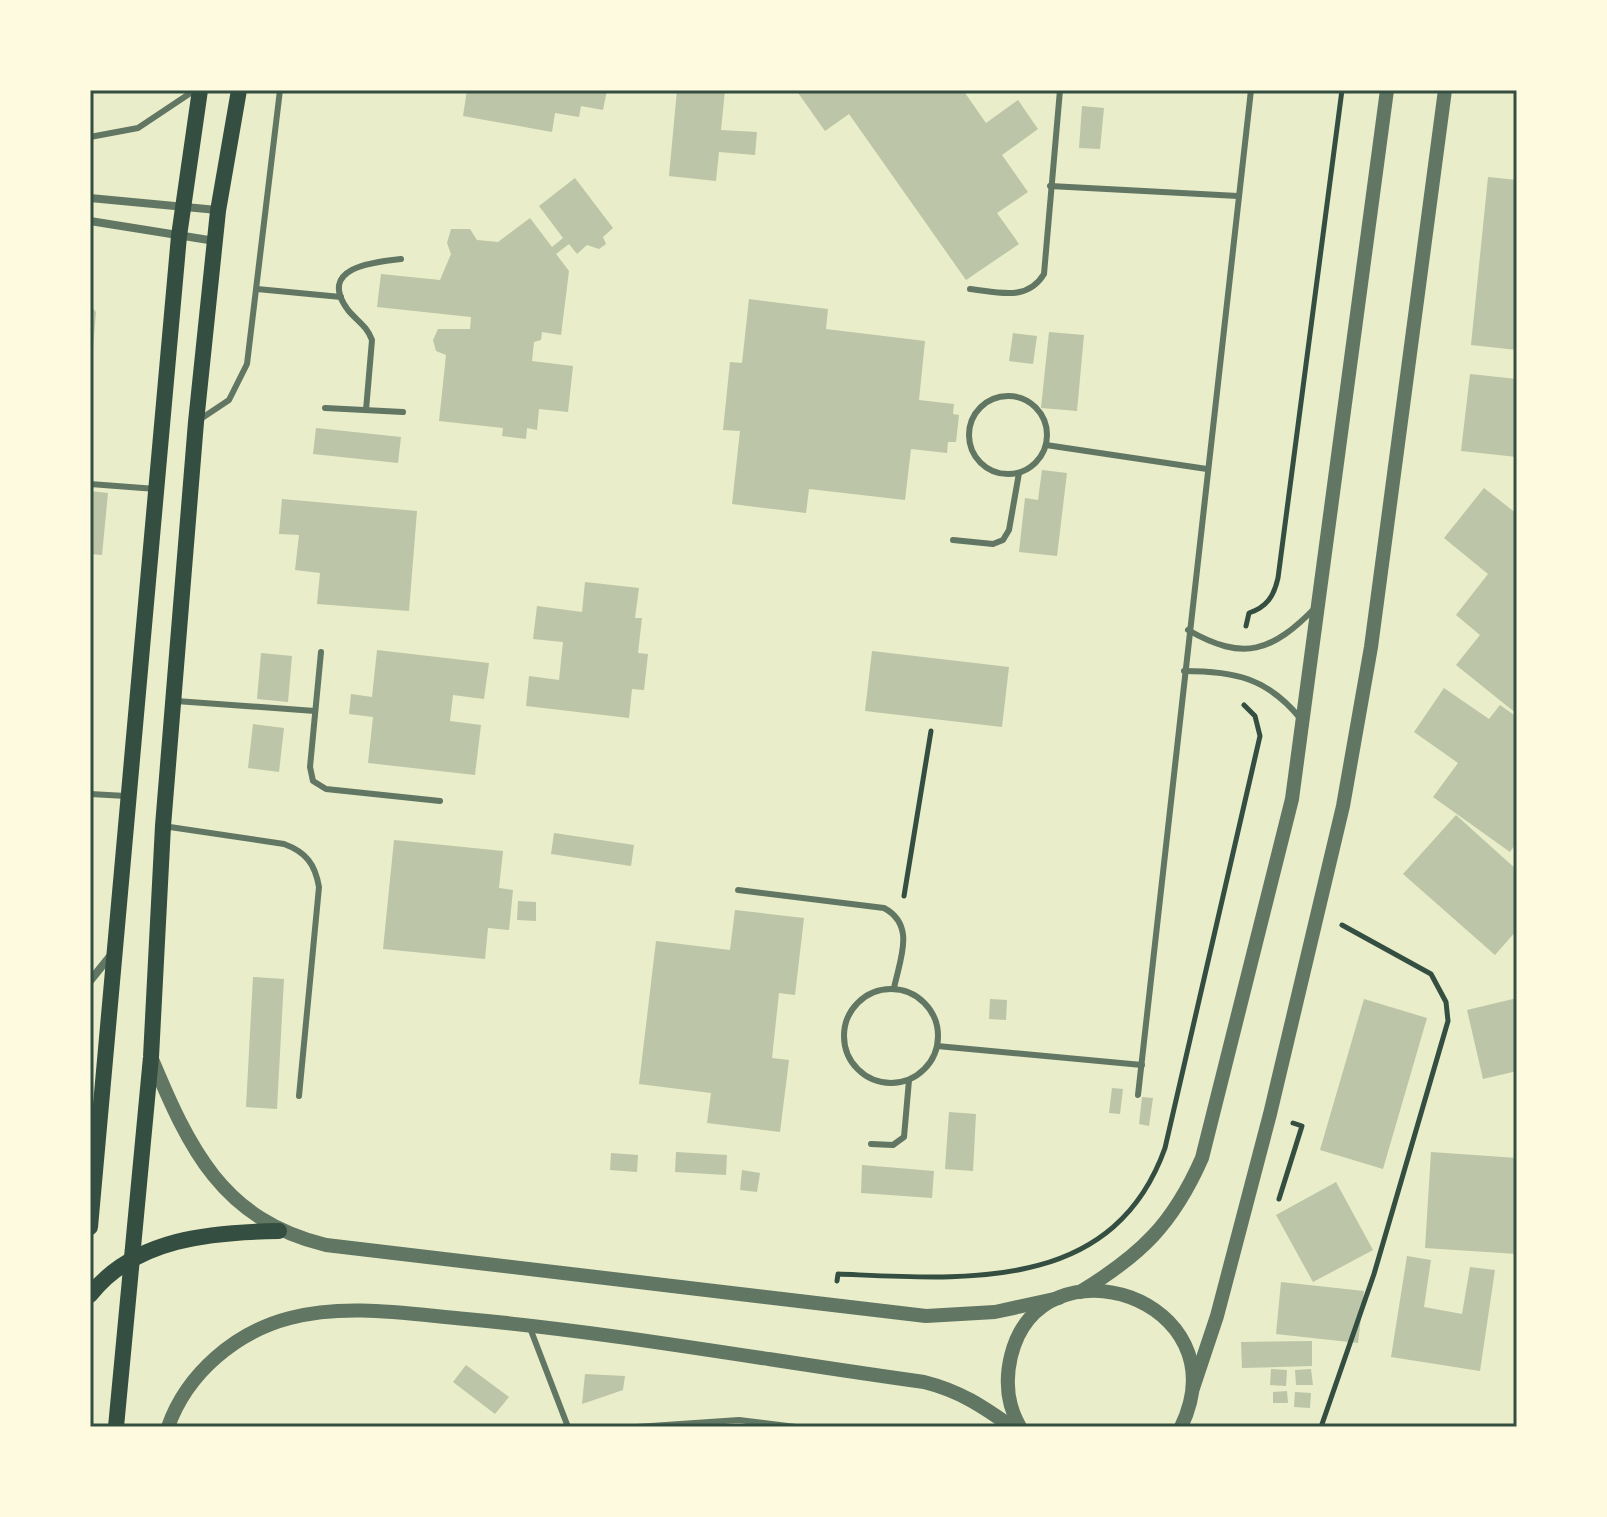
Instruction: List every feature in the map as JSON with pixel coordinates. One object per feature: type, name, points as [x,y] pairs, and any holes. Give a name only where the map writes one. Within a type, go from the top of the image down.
[{"type":"main road","points":[[90,1227],[95,1113],[117,948],[179,236],[198,90]]},
{"type":"main road","points":[[116,1427],[151,1057],[163,826],[196,422],[218,211],[239,90]]},
{"type":"main road","points":[[90,1295],[131,1261],[188,1239],[279,1231]]},
{"type":"street","points":[[1080,1292],[1113,1272],[1150,1241],[1187,1192],[1202,1158],[1288,814],[1304,723],[1387,90]]},
{"type":"street","points":[[1181,1427],[1217,1316],[1343,806],[1371,647],[1445,90]]},
{"type":"street","points":[[90,198],[218,211]]},
{"type":"street","points":[[90,221],[215,241]]},
{"type":"street","points":[[90,981],[117,948]]},
{"type":"street","points":[[151,1057],[189,1144],[207,1171],[249,1211],[279,1231],[326,1245],[926,1316],[984,1314],[1080,1292],[1105,1290],[1129,1294],[1160,1313],[1183,1341],[1191,1364],[1193,1388]]},
{"type":"street","points":[[1020,1427],[1008,1394],[1013,1348],[1024,1328],[1059,1298]]},
{"type":"street","points":[[168,1427],[187,1389],[206,1366],[231,1344],[291,1317],[330,1312],[391,1312],[529,1324],[924,1382],[953,1389],[980,1402],[1012,1427]]},
{"type":"lane","points":[[90,137],[138,128],[198,90]]},
{"type":"lane","points":[[196,422],[214,413],[241,383],[247,364],[280,90]]},
{"type":"lane","points":[[970,289],[1019,294],[1038,284],[1044,274],[1060,90]]},
{"type":"lane","points":[[1138,1095],[1251,90]]},
{"type":"lane","points":[[1050,186],[1238,196]]},
{"type":"lane","points":[[366,410],[372,340],[368,329],[349,311],[341,297],[340,283],[351,269],[401,259]]},
{"type":"lane","points":[[257,289],[341,297]]},
{"type":"lane","points":[[997,398],[1023,399],[1042,418],[1046,445],[1040,457],[1019,473],[992,471],[972,453],[969,426],[985,404],[997,398]]},
{"type":"lane","points":[[325,408],[403,412]]},
{"type":"lane","points":[[1046,445],[1207,469]]},
{"type":"lane","points":[[953,540],[993,544],[1003,540],[1009,530],[1019,473]]},
{"type":"lane","points":[[90,484],[156,489]]},
{"type":"lane","points":[[1188,630],[1217,646],[1243,650],[1269,645],[1292,632],[1321,602]]},
{"type":"lane","points":[[321,652],[310,774],[318,786],[440,801]]},
{"type":"lane","points":[[1184,671],[1240,676],[1259,682],[1282,695],[1304,723]]},
{"type":"lane","points":[[173,700],[315,711]]},
{"type":"lane","points":[[90,794],[130,797]]},
{"type":"lane","points":[[163,826],[284,844],[309,859],[316,872],[319,887],[299,1096]]},
{"type":"lane","points":[[738,890],[884,908],[900,920],[904,937],[894,988]]},
{"type":"lane","points":[[894,988],[910,992],[933,1014],[937,1046],[923,1072],[909,1080],[878,1082],[853,1065],[846,1051],[846,1020],[853,1007],[879,990],[894,988]]},
{"type":"lane","points":[[937,1046],[1142,1065]]},
{"type":"lane","points":[[871,1144],[893,1145],[901,1141],[909,1080]]},
{"type":"lane","points":[[529,1324],[568,1427]]},
{"type":"lane","points":[[636,1427],[739,1420],[796,1427]]},
{"type":"path","points":[[900,920],[931,731]]},
{"type":"path","points":[[1319,912],[1431,974],[1446,1002],[1448,1021],[1379,1260],[1321,1427]]},
{"type":"building","points":[[467,90],[607,90],[603,110],[581,106],[579,117],[555,113],[552,132],[463,116]]},
{"type":"building","points":[[677,90],[725,90],[721,130],[757,132],[755,155],[719,152],[716,181],[669,176]]},
{"type":"building","points":[[796,90],[963,90],[986,123],[1018,100],[1038,129],[1002,155],[1028,192],[997,213],[1019,244],[966,280],[849,114],[825,131]]},
{"type":"building","points":[[1082,106],[1104,108],[1100,149],[1079,148]]},
{"type":"building","points":[[1488,177],[1517,180],[1517,350],[1471,345]]},
{"type":"building","points":[[575,178],[613,228],[603,237],[606,244],[599,249],[587,245],[577,254],[569,244],[556,254],[569,271],[561,335],[542,332],[541,340],[534,342],[532,361],[573,366],[568,412],[539,409],[537,430],[527,428],[526,439],[502,436],[503,428],[439,421],[446,355],[436,351],[433,340],[438,329],[470,329],[471,317],[377,307],[381,274],[440,280],[451,254],[447,243],[451,229],[470,229],[477,240],[498,242],[530,218],[552,247],[563,238],[539,206]]},
{"type":"building","points":[[749,299],[828,309],[826,329],[925,341],[919,400],[954,404],[953,414],[959,415],[956,442],[948,442],[947,453],[911,449],[905,500],[809,489],[806,513],[732,504],[740,431],[723,430],[730,362],[742,363]]},
{"type":"building","points":[[90,305],[96,312],[92,361],[90,361]]},
{"type":"building","points":[[1049,332],[1084,335],[1077,411],[1041,408]]},
{"type":"building","points":[[1013,333],[1037,336],[1033,364],[1009,361]]},
{"type":"building","points":[[1470,374],[1517,379],[1517,457],[1461,451]]},
{"type":"building","points":[[316,428],[401,437],[398,463],[313,454]]},
{"type":"building","points":[[1042,470],[1067,473],[1057,556],[1019,552],[1025,498],[1038,500]]},
{"type":"building","points":[[1484,488],[1517,514],[1517,714],[1456,665],[1480,635],[1456,615],[1488,574],[1444,538]]},
{"type":"building","points":[[90,491],[108,493],[102,555],[90,554]]},
{"type":"building","points":[[282,499],[417,511],[409,611],[317,604],[320,573],[295,570],[299,535],[279,534]]},
{"type":"building","points":[[585,582],[639,588],[635,618],[642,618],[638,653],[648,654],[644,690],[632,689],[629,718],[526,706],[529,676],[559,680],[563,642],[533,639],[537,606],[582,612]]},
{"type":"building","points":[[377,650],[489,663],[484,699],[453,695],[450,721],[481,725],[475,775],[368,763],[373,717],[349,714],[351,694],[372,697]]},
{"type":"building","points":[[872,651],[1009,667],[1002,727],[865,711]]},
{"type":"building","points":[[261,653],[292,656],[288,702],[257,699]]},
{"type":"building","points":[[1444,688],[1489,719],[1500,705],[1517,717],[1517,842],[1510,852],[1433,797],[1458,763],[1414,732]]},
{"type":"building","points":[[253,724],[284,728],[279,772],[248,768]]},
{"type":"building","points":[[1456,815],[1517,870],[1517,930],[1495,955],[1403,874]]},
{"type":"building","points":[[554,833],[634,845],[631,866],[551,854]]},
{"type":"building","points":[[394,840],[503,851],[499,888],[513,890],[509,930],[488,928],[485,959],[383,949]]},
{"type":"building","points":[[518,901],[536,902],[536,921],[517,920]]},
{"type":"building","points":[[735,910],[804,918],[795,995],[779,993],[772,1058],[789,1060],[780,1132],[707,1123],[711,1093],[639,1084],[656,941],[730,950]]},
{"type":"building","points":[[253,977],[284,979],[277,1109],[246,1107]]},
{"type":"building","points":[[1517,998],[1517,1071],[1483,1079],[1467,1010]]},
{"type":"building","points":[[990,999],[1007,1000],[1006,1020],[989,1019]]},
{"type":"building","points":[[1364,999],[1427,1018],[1383,1169],[1320,1150]]},
{"type":"building","points":[[1112,1088],[1123,1089],[1120,1114],[1109,1113]]},
{"type":"building","points":[[1142,1097],[1153,1098],[1149,1126],[1139,1124]]},
{"type":"building","points":[[949,1112],[976,1114],[973,1171],[945,1169]]},
{"type":"building","points":[[676,1152],[727,1155],[726,1175],[675,1172]]},
{"type":"building","points":[[1431,1152],[1517,1158],[1517,1254],[1425,1248]]},
{"type":"building","points":[[611,1153],[638,1155],[637,1172],[610,1170]]},
{"type":"building","points":[[862,1165],[934,1171],[932,1198],[861,1193]]},
{"type":"building","points":[[742,1170],[760,1173],[757,1192],[740,1190]]},
{"type":"building","points":[[1336,1182],[1373,1250],[1313,1282],[1276,1215]]},
{"type":"building","points":[[1407,1256],[1431,1260],[1424,1307],[1462,1314],[1470,1267],[1495,1270],[1480,1371],[1391,1357]]},
{"type":"building","points":[[1281,1282],[1364,1291],[1358,1343],[1276,1334]]},
{"type":"building","points":[[1312,1341],[1312,1366],[1242,1368],[1241,1342]]},
{"type":"building","points":[[466,1365],[509,1397],[495,1414],[453,1382]]},
{"type":"building","points":[[1271,1369],[1287,1370],[1286,1386],[1270,1385]]},
{"type":"building","points":[[1311,1369],[1313,1385],[1296,1385],[1295,1370]]},
{"type":"building","points":[[585,1374],[625,1376],[623,1390],[582,1404]]},
{"type":"building","points":[[1287,1391],[1288,1403],[1273,1403],[1273,1392]]},
{"type":"building","points":[[1295,1392],[1311,1393],[1310,1408],[1294,1407]]}]
